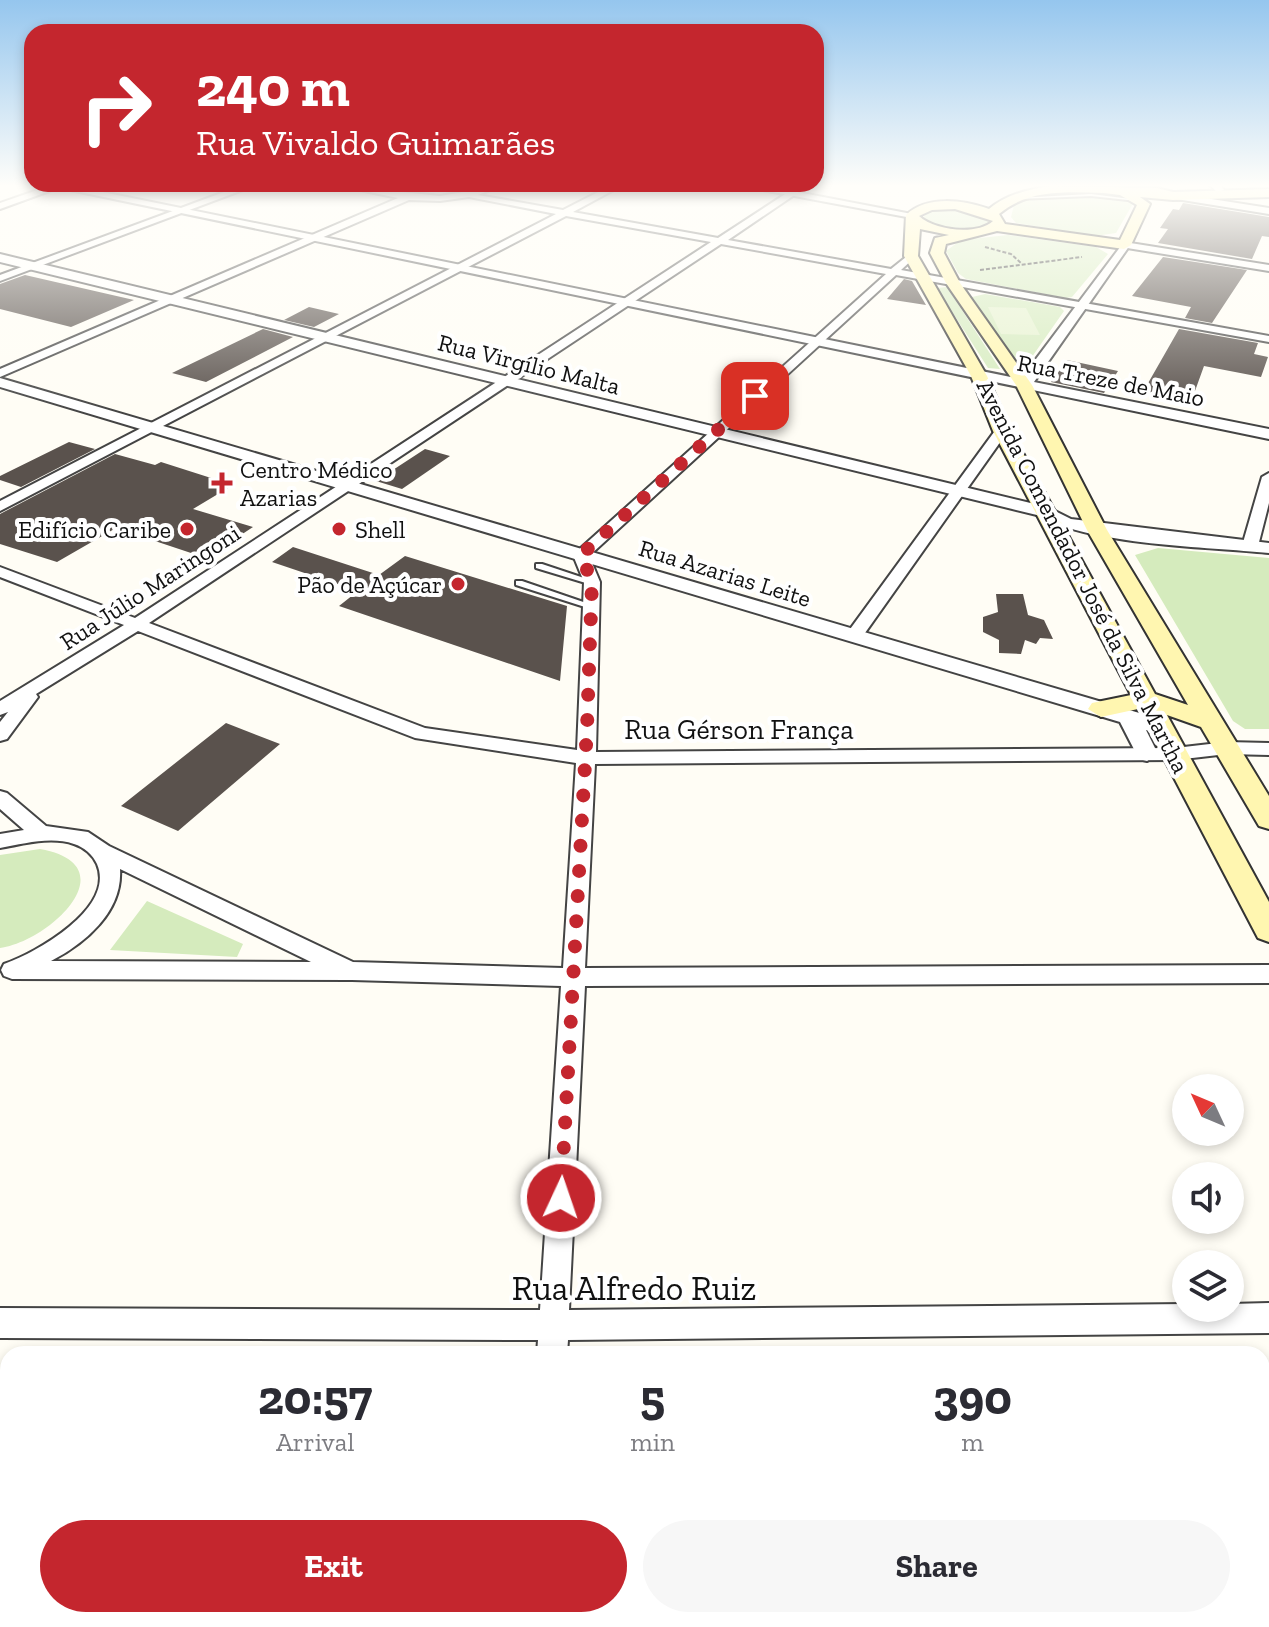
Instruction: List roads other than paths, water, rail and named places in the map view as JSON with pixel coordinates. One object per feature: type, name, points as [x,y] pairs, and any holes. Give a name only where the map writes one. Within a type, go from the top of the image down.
[{"type":"main road","name":"Avenida Comendador José da Silva Martha","points":[[914,261],[979,376],[1002,431],[1269,930]]},
{"type":"main road","name":"Avenida Comendador José da Silva Martha","points":[[942,261],[950,278],[1024,385],[1177,670],[1213,722],[1269,819]]},
{"type":"main road","points":[[1047,512],[1061,503],[1101,524]]},
{"type":"main road","points":[[1129,672],[1177,670]]},
{"type":"main road","points":[[1101,709],[1146,699],[1213,722]]},
{"type":"street","name":"Rua Virgílio Malta","points":[[12,261],[1047,512]]},
{"type":"street","points":[[0,278],[46,261]]},
{"type":"street","points":[[0,373],[260,261]]},
{"type":"street","name":"Rua Treze de Maio","points":[[419,261],[1269,434]]},
{"type":"street","points":[[0,507],[475,261]]},
{"type":"street","name":"Rua Júlio Maringoni","points":[[0,709],[136,625],[688,261]]},
{"type":"street","points":[[827,261],[923,278],[950,278],[1081,306],[1269,339]]},
{"type":"street","points":[[553,1339],[586,758],[592,582],[581,555],[905,261]]},
{"type":"street","points":[[1024,385],[1109,261]]},
{"type":"street","points":[[1223,261],[1269,268]]},
{"type":"street","name":"Rua Azarias Leite","points":[[0,382],[1160,727]]},
{"type":"street","points":[[854,636],[1002,431]]},
{"type":"street","points":[[1250,546],[1269,477]]},
{"type":"street","points":[[1101,524],[1269,548]]},
{"type":"street","name":"Rua Gérson França","points":[[0,572],[422,734],[586,758],[1175,754],[1227,748],[1269,749]]},
{"type":"street","points":[[0,735],[37,686]]},
{"type":"street","points":[[1128,717],[1147,754]]},
{"type":"street","points":[[0,798],[41,833]]},
{"type":"street","points":[[0,841],[41,833],[87,840],[102,851],[352,971]]},
{"type":"street","points":[[6,970],[47,956],[77,937],[99,914],[111,890],[112,869],[102,851]]},
{"type":"street","points":[[6,970],[352,971],[573,977],[1269,974]]},
{"type":"street","name":"Rua Alfredo Ruiz","points":[[0,1323],[553,1339],[1269,1318]]},
{"type":"lane","points":[[539,566],[592,582]]},
{"type":"lane","points":[[519,583],[591,606]]},
{"type":"place","name":"Centro Médico Azarias","points":[[222,483]]},
{"type":"place","name":"Edifício Caribe","points":[[187,529]]},
{"type":"place","name":"Shell","points":[[339,529]]},
{"type":"place","name":"Pão de Açúcar","points":[[458,584]]}]
